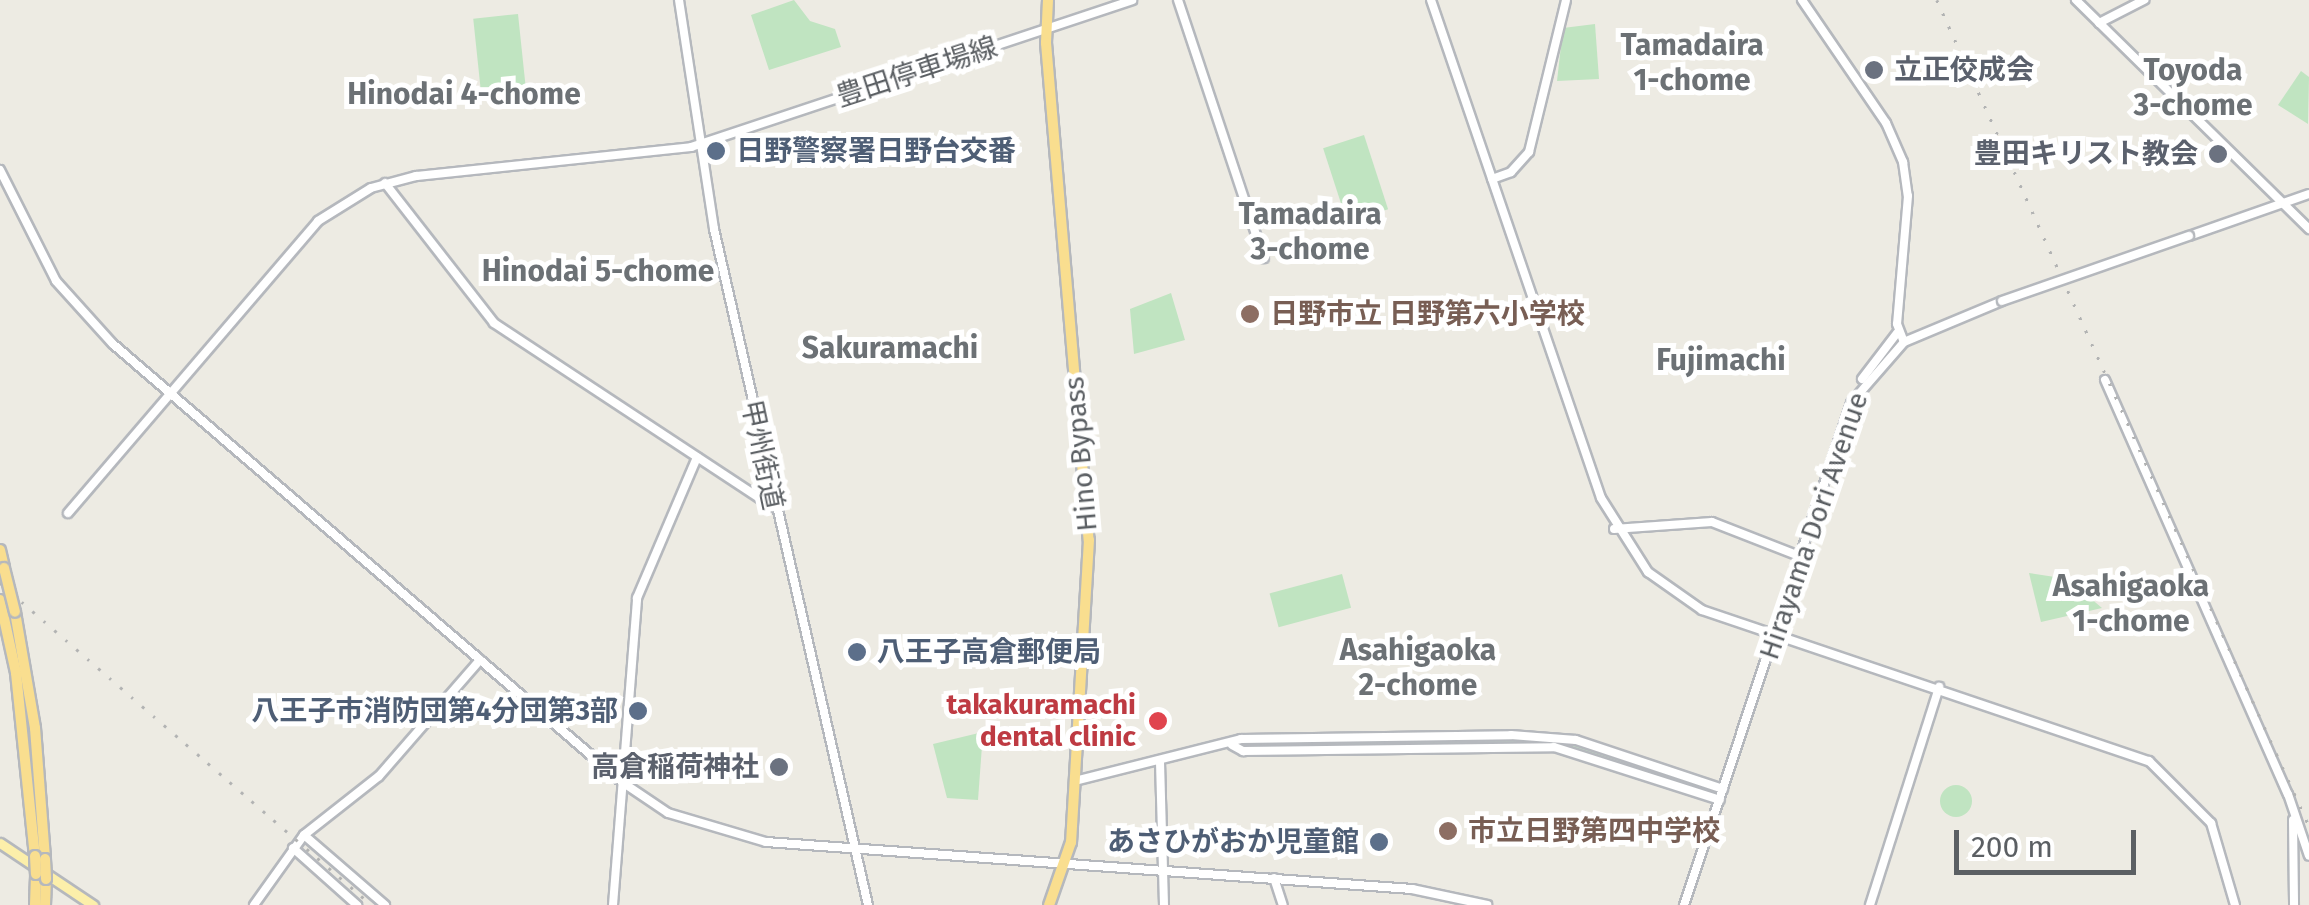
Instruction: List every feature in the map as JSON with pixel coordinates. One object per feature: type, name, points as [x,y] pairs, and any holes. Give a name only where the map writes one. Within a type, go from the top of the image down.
[{"type":"highway","name":"Hino Bypass","points":[[1048,0],[1045,29],[1089,534],[1067,861],[1049,905]]},
{"type":"highway","points":[[0,550],[15,612],[37,744],[45,905]]},
{"type":"highway","points":[[0,600],[40,858]]},
{"type":"highway","points":[[35,905],[41,876]]},
{"type":"main road","points":[[0,842],[93,905]]},
{"type":"street","name":"甲州街道","points":[[679,0],[701,144],[773,507],[868,905]]},
{"type":"street","name":"豊田停車場線","points":[[68,513],[328,212],[385,183],[701,144],[1132,0]]},
{"type":"street","points":[[1178,0],[1264,258]]},
{"type":"street","points":[[1431,0],[1614,529],[1675,595],[1776,635],[2118,746],[2170,776],[2211,823],[2236,905]]},
{"type":"street","points":[[1492,179],[1511,172],[1529,152],[1566,0]]},
{"type":"street","points":[[1802,0],[1886,123],[1903,162],[1908,196],[1897,334],[1875,356],[1859,388]]},
{"type":"street","points":[[2076,0],[2309,229]]},
{"type":"street","points":[[2099,23],[2144,0]]},
{"type":"street","points":[[0,170],[56,281],[113,344],[622,782],[668,812],[728,835],[1412,889],[1488,905]]},
{"type":"street","points":[[385,183],[494,323],[773,507]]},
{"type":"street","name":"Hirayama Dori Avenue","points":[[1684,905],[1859,388],[1904,342],[2002,301],[2309,194]]},
{"type":"street","points":[[1897,334],[1904,342]]},
{"type":"street","points":[[2104,380],[2309,856]]},
{"type":"street","points":[[613,905],[637,598],[698,457]]},
{"type":"street","points":[[1614,529],[1712,522],[1802,557]]},
{"type":"street","points":[[254,905],[304,835],[379,776],[480,660]]},
{"type":"street","points":[[1870,905],[1939,688]]},
{"type":"street","points":[[1075,782],[1241,740],[1556,736],[1723,789]]},
{"type":"street","points":[[1232,745],[1243,751],[1554,747],[1720,800]]},
{"type":"street","points":[[1160,762],[1164,905]]},
{"type":"street","points":[[2294,815],[2294,905]]},
{"type":"street","points":[[304,835],[384,905]]},
{"type":"street","points":[[293,848],[358,905]]},
{"type":"street","points":[[1274,878],[1283,905]]},
{"type":"green space","points":[[794,0],[810,21],[835,29],[841,47],[769,70],[751,15]]},
{"type":"green space","points":[[518,14],[525,85],[481,89],[473,19]]},
{"type":"green space","points":[[1595,24],[1599,79],[1557,81],[1563,28]]},
{"type":"green space","points":[[2301,71],[2309,77],[2308,124],[2278,105]]},
{"type":"green space","points":[[1364,135],[1388,209],[1347,222],[1323,148]]},
{"type":"green space","points":[[1171,293],[1185,340],[1134,354],[1130,309]]},
{"type":"green space","points":[[2029,573],[2068,579],[2102,608],[2041,622]]},
{"type":"green space","points":[[1342,574],[1351,608],[1279,627],[1270,593]]},
{"type":"green space","points":[[983,732],[978,800],[947,798],[933,744]]},
{"type":"green space","points":[[1556,736],[1723,789],[1720,800],[1577,751],[1243,751],[1232,745],[1241,739]]},
{"type":"green space","points":[[1956,785],[1968,789],[1972,801],[1968,813],[1956,817],[1944,813],[1940,801],[1944,789]]},
{"type":"railway","points":[[1937,0],[2309,826]]},
{"type":"railway","points":[[0,583],[372,905]]},
{"type":"place","name":"立正佼成会","points":[[1874,70]]},
{"type":"place","name":"日野警察署日野台交番","points":[[716,151]]},
{"type":"place","name":"豊田キリスト教会","points":[[2218,154]]},
{"type":"place","name":"日野市立 日野第六小学校","points":[[1250,314]]},
{"type":"place","name":"八王子高倉郵便局","points":[[857,652]]},
{"type":"place","name":"八王子市消防団第4分団第3部","points":[[638,711]]},
{"type":"place","name":"takakuramachi dental clinic","points":[[1158,721]]},
{"type":"place","name":"高倉稲荷神社","points":[[779,767]]},
{"type":"place","name":"市立日野第四中学校","points":[[1448,831]]},
{"type":"place","name":"あさひがおか児童館","points":[[1379,842]]},
{"type":"district","name":"Tamadaira 1-chome","points":[[1692,62]]},
{"type":"district","name":"Toyoda 3-chome","points":[[2193,87]]},
{"type":"district","name":"Hinodai 4-chome","points":[[464,94]]},
{"type":"district","name":"Tamadaira 3-chome","points":[[1310,231]]},
{"type":"district","name":"Hinodai 5-chome","points":[[598,271]]},
{"type":"district","name":"Sakuramachi","points":[[890,348]]},
{"type":"district","name":"Fujimachi","points":[[1721,360]]},
{"type":"district","name":"Asahigaoka 1-chome","points":[[2131,603]]},
{"type":"district","name":"Asahigaoka 2-chome","points":[[1418,667]]}]
